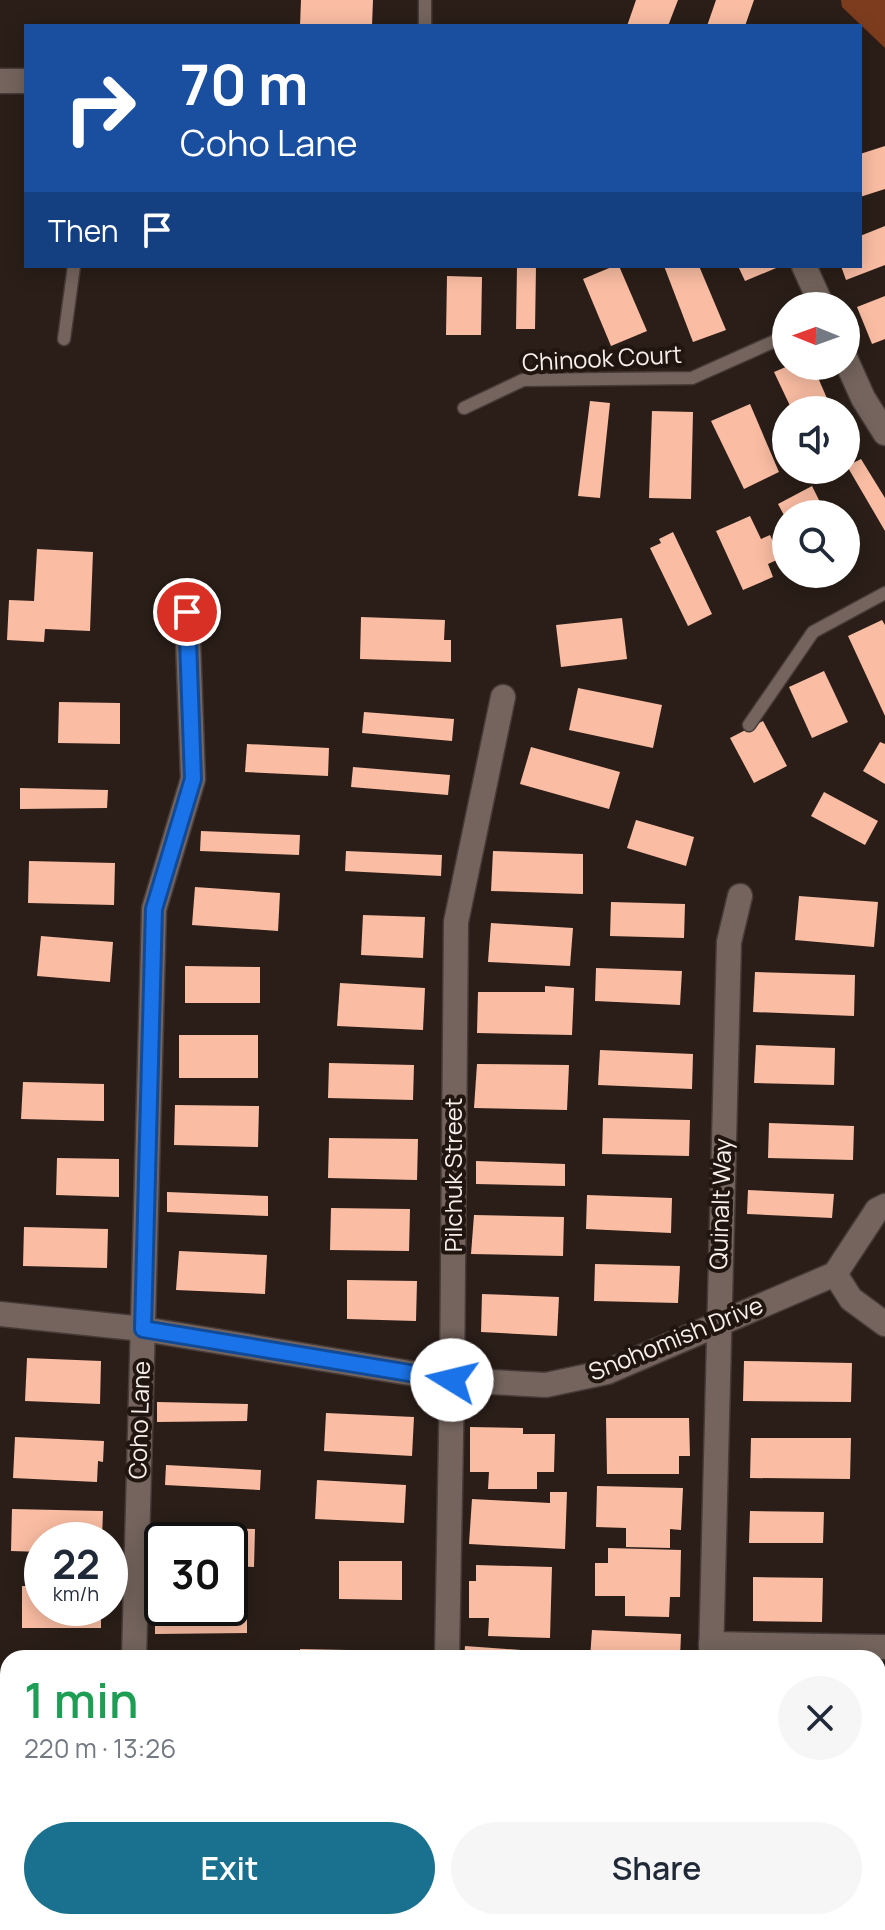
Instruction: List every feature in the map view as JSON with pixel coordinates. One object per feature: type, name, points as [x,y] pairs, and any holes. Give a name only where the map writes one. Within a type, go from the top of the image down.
[{"type":"street","points":[[0,81],[24,81]]},
{"type":"street","points":[[805,268],[816,292]]},
{"type":"street","points":[[855,380],[885,433]]},
{"type":"street","name":"Coho Lane","points":[[134,1650],[154,909],[193,779],[187,612]]},
{"type":"street","name":"Pilchuk Street","points":[[447,1650],[456,922],[503,697]]},
{"type":"street","name":"Quinalt Way","points":[[711,1650],[729,942],[740,896]]},
{"type":"street","points":[[885,1206],[877,1210],[835,1274],[851,1299],[885,1324]]},
{"type":"street","name":"Snohomish Drive","points":[[0,1314],[143,1329],[452,1380],[546,1385],[607,1372],[835,1274]]},
{"type":"street","points":[[754,1650],[885,1647]]},
{"type":"lane","points":[[425,0],[425,24]]},
{"type":"lane","points":[[64,339],[74,268]]},
{"type":"lane","name":"Chinook Court","points":[[464,408],[523,380],[692,378],[772,342]]},
{"type":"lane","points":[[749,725],[813,632],[885,593]]},
{"type":"shaded area","points":[[841,0],[885,0],[885,48],[862,24],[842,7]]},
{"type":"building","points":[[301,0],[373,0],[372,24],[300,24]]},
{"type":"building","points":[[636,0],[678,0],[669,24],[628,24]]},
{"type":"building","points":[[716,0],[754,0],[746,24],[708,24]]},
{"type":"building","points":[[885,146],[885,189],[862,196],[862,153]]},
{"type":"building","points":[[885,226],[885,265],[846,280],[842,268],[862,268],[862,235]]},
{"type":"building","points":[[517,268],[536,268],[535,329],[516,329]]},
{"type":"building","points":[[609,268],[620,268],[647,331],[611,346],[583,279]]},
{"type":"building","points":[[665,268],[700,268],[726,330],[693,342]]},
{"type":"building","points":[[739,268],[776,268],[745,281]]},
{"type":"building","points":[[447,276],[482,277],[481,335],[446,335]]},
{"type":"building","points":[[885,296],[885,339],[872,344],[860,314],[860,306]]},
{"type":"building","points":[[778,380],[819,380],[826,396],[785,396]]},
{"type":"building","points":[[590,401],[610,403],[600,498],[578,496]]},
{"type":"building","points":[[750,404],[772,456],[772,475],[744,489],[711,421]]},
{"type":"building","points":[[652,411],[693,412],[691,499],[649,498]]},
{"type":"building","points":[[860,460],[885,498],[885,531],[858,484],[860,484]]},
{"type":"building","points":[[812,486],[819,500],[786,500]]},
{"type":"building","points":[[750,516],[761,539],[770,535],[772,539],[772,562],[768,564],[772,577],[743,590],[716,531]]},
{"type":"building","points":[[673,532],[712,614],[688,626],[650,548]]},
{"type":"building","points":[[37,549],[93,552],[90,631],[45,629],[44,642],[7,640],[9,600],[34,601]]},
{"type":"building","points":[[361,617],[445,620],[444,640],[451,640],[451,662],[360,659]]},
{"type":"building","points":[[622,618],[627,659],[561,667],[556,625]]},
{"type":"building","points":[[882,620],[885,625],[885,716],[848,636]]},
{"type":"building","points":[[824,671],[848,722],[812,738],[789,687]]},
{"type":"building","points":[[578,688],[662,705],[653,748],[569,730]]},
{"type":"building","points":[[59,702],[120,703],[120,744],[58,743]]},
{"type":"building","points":[[364,712],[454,719],[452,741],[362,733]]},
{"type":"building","points":[[763,721],[787,766],[754,783],[730,738]]},
{"type":"building","points":[[880,742],[885,744],[885,784],[863,771]]},
{"type":"building","points":[[247,744],[329,748],[328,776],[245,772]]},
{"type":"building","points":[[531,747],[620,772],[609,809],[520,784]]},
{"type":"building","points":[[353,767],[450,775],[448,795],[351,787]]},
{"type":"building","points":[[20,788],[108,790],[107,808],[20,809]]},
{"type":"building","points":[[824,792],[878,821],[865,845],[811,816]]},
{"type":"building","points":[[636,820],[694,837],[686,866],[627,848]]},
{"type":"building","points":[[201,831],[300,835],[299,855],[200,851]]},
{"type":"building","points":[[346,851],[442,855],[441,876],[345,871]]},
{"type":"building","points":[[493,851],[583,854],[583,894],[491,891]]},
{"type":"building","points":[[29,861],[115,863],[114,905],[28,903]]},
{"type":"building","points":[[195,887],[280,893],[278,931],[192,925]]},
{"type":"building","points":[[799,896],[878,902],[874,947],[795,940]]},
{"type":"building","points":[[611,902],[685,904],[684,938],[610,936]]},
{"type":"building","points":[[363,915],[425,917],[423,958],[361,955]]},
{"type":"building","points":[[491,923],[573,928],[570,966],[488,962]]},
{"type":"building","points":[[41,936],[113,942],[110,982],[37,976]]},
{"type":"building","points":[[185,966],[260,967],[260,1003],[185,1003]]},
{"type":"building","points":[[596,968],[682,971],[680,1005],[595,1001]]},
{"type":"building","points":[[755,972],[855,975],[854,1016],[753,1012]]},
{"type":"building","points":[[340,983],[425,988],[423,1030],[337,1026]]},
{"type":"building","points":[[545,986],[574,988],[572,1035],[477,1033],[478,992],[545,992]]},
{"type":"building","points":[[179,1035],[258,1035],[258,1078],[179,1078]]},
{"type":"building","points":[[756,1045],[835,1048],[834,1085],[754,1083]]},
{"type":"building","points":[[600,1050],[693,1054],[692,1089],[598,1085]]},
{"type":"building","points":[[329,1063],[414,1065],[413,1100],[328,1098]]},
{"type":"building","points":[[477,1064],[569,1065],[567,1110],[474,1108]]},
{"type":"building","points":[[23,1082],[104,1084],[104,1121],[21,1119]]},
{"type":"building","points":[[175,1105],[259,1106],[258,1147],[174,1145]]},
{"type":"building","points":[[603,1118],[690,1120],[689,1156],[602,1154]]},
{"type":"building","points":[[769,1123],[854,1126],[853,1160],[768,1158]]},
{"type":"building","points":[[329,1138],[418,1139],[417,1180],[328,1178]]},
{"type":"building","points":[[57,1158],[119,1159],[119,1197],[56,1195]]},
{"type":"building","points":[[476,1161],[565,1164],[565,1186],[476,1184]]},
{"type":"building","points":[[748,1190],[834,1194],[832,1218],[747,1214]]},
{"type":"building","points":[[167,1192],[268,1196],[268,1216],[167,1212]]},
{"type":"building","points":[[587,1195],[672,1198],[671,1233],[586,1229]]},
{"type":"building","points":[[331,1208],[410,1209],[409,1251],[330,1250]]},
{"type":"building","points":[[474,1215],[564,1217],[563,1256],[471,1254]]},
{"type":"building","points":[[24,1227],[108,1229],[107,1268],[23,1266]]},
{"type":"building","points":[[179,1251],[267,1255],[265,1294],[176,1290]]},
{"type":"building","points":[[595,1264],[680,1266],[678,1303],[594,1301]]},
{"type":"building","points":[[347,1280],[417,1281],[416,1321],[347,1319]]},
{"type":"building","points":[[482,1294],[559,1297],[557,1336],[481,1332]]},
{"type":"building","points":[[27,1358],[101,1361],[100,1404],[25,1401]]},
{"type":"building","points":[[744,1361],[852,1363],[851,1402],[743,1401]]},
{"type":"building","points":[[157,1402],[248,1404],[247,1421],[157,1422]]},
{"type":"building","points":[[326,1413],[414,1417],[412,1456],[324,1451]]},
{"type":"building","points":[[606,1418],[689,1418],[690,1456],[679,1456],[679,1474],[607,1474]]},
{"type":"building","points":[[470,1427],[523,1428],[523,1434],[555,1434],[554,1472],[537,1472],[537,1489],[488,1489],[489,1472],[470,1472]]},
{"type":"building","points":[[15,1437],[104,1441],[103,1462],[98,1461],[97,1482],[13,1478]]},
{"type":"building","points":[[751,1438],[851,1438],[850,1479],[750,1478]]},
{"type":"building","points":[[166,1465],[261,1470],[260,1490],[165,1485]]},
{"type":"building","points":[[317,1480],[406,1485],[404,1523],[315,1519]]},
{"type":"building","points":[[597,1486],[683,1488],[681,1530],[670,1529],[670,1548],[626,1547],[626,1528],[596,1527]]},
{"type":"building","points":[[550,1492],[567,1492],[565,1549],[469,1544],[472,1499],[550,1503]]},
{"type":"building","points":[[12,1509],[103,1511],[103,1522],[24,1522],[24,1551],[11,1551]]},
{"type":"building","points":[[750,1511],[824,1512],[823,1543],[749,1543]]},
{"type":"building","points":[[248,1529],[255,1529],[254,1567],[248,1567]]},
{"type":"building","points":[[608,1548],[681,1550],[680,1597],[670,1597],[669,1617],[625,1616],[625,1596],[595,1596],[595,1563],[608,1563]]},
{"type":"building","points":[[339,1561],[402,1561],[402,1600],[339,1599]]},
{"type":"building","points":[[476,1565],[552,1567],[550,1638],[488,1636],[489,1618],[469,1618],[469,1581],[476,1581]]},
{"type":"building","points":[[753,1577],[823,1578],[822,1622],[753,1621]]},
{"type":"building","points":[[22,1586],[24,1626],[101,1626],[101,1628],[22,1628]]},
{"type":"building","points":[[155,1626],[247,1626],[247,1633],[155,1634]]},
{"type":"building","points":[[592,1630],[681,1634],[680,1650],[591,1650]]},
{"type":"building","points":[[465,1646],[520,1650],[465,1650]]},
{"type":"route","points":[[187,612],[193,779],[154,909],[143,1329],[452,1380]]}]
